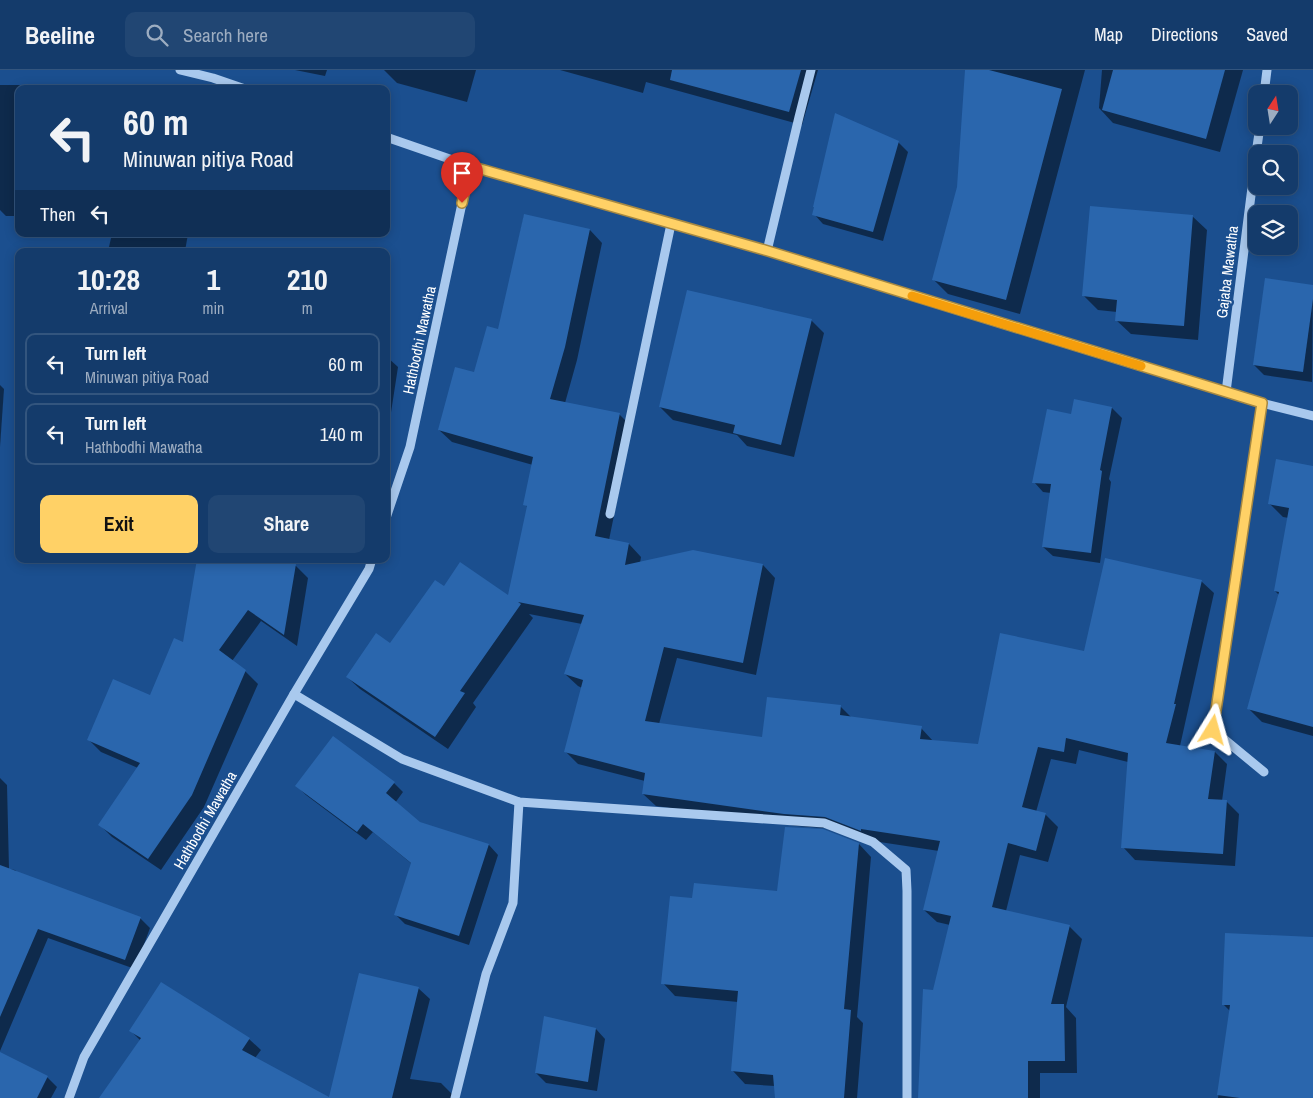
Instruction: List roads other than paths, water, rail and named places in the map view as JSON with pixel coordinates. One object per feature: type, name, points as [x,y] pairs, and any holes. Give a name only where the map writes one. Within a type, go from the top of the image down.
[{"type":"street","points":[[180,70],[233,85]]},
{"type":"street","points":[[768,251],[811,70]]},
{"type":"street","points":[[1265,85],[1267,70]]},
{"type":"street","points":[[390,138],[470,166],[768,251],[1262,403],[1313,416]]},
{"type":"street","name":"Hathbodhi Mawatha","points":[[390,506],[410,447],[470,166]]},
{"type":"street","name":"Gajaba Mawatha","points":[[1226,392],[1251,195]]},
{"type":"street","points":[[610,514],[671,224]]},
{"type":"street","points":[[1262,403],[1213,730],[1264,772]]},
{"type":"street","name":"Hathbodhi Mawatha","points":[[69,1098],[84,1058],[371,563]]},
{"type":"street","points":[[294,694],[402,759],[519,802],[824,823],[872,842],[906,870],[907,1098]]},
{"type":"street","points":[[455,1098],[486,974],[513,904],[519,802]]}]
